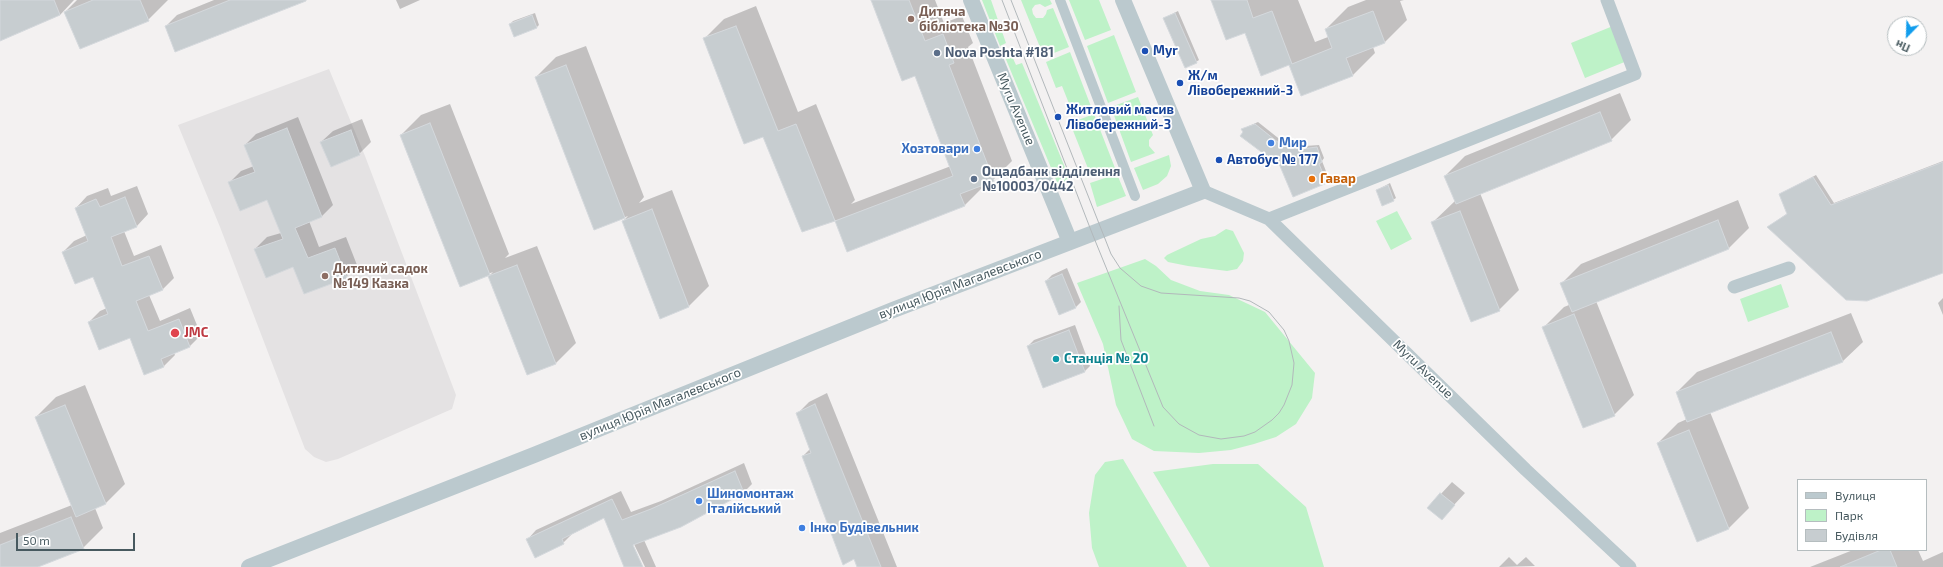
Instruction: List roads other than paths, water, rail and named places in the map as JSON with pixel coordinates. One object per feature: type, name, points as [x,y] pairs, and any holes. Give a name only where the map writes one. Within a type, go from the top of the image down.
[{"type":"street","name":"Myru Avenue","points":[[971,0],[1070,242]]},
{"type":"street","points":[[1060,0],[1135,196]]},
{"type":"street","points":[[1070,242],[1203,191],[1123,0]]},
{"type":"street","points":[[1269,219],[1635,74],[1607,0]]},
{"type":"street","name":"Myru Avenue","points":[[1203,191],[1269,219],[1526,470],[1630,567]]},
{"type":"street","name":"вулиця Юрія Магалевського","points":[[249,567],[541,452],[893,310],[1070,242]]},
{"type":"street","points":[[1734,287],[1788,268]]},
{"type":"tram line","points":[[1002,0],[1092,233],[1163,407],[1179,424],[1199,435],[1221,439],[1244,436],[1255,432],[1279,413],[1292,385],[1294,363],[1289,341],[1284,330],[1269,312],[1250,301],[1239,298],[1161,293],[1141,286],[1120,268],[1111,254],[1011,0]]},
{"type":"tram line","points":[[1119,306],[1121,340],[1154,426]]},
{"type":"place","name":"Дитяча бібліотека №30","points":[[911,19]]},
{"type":"place","name":"Myr","points":[[1145,51]]},
{"type":"place","name":"Nova Poshta #181","points":[[937,53]]},
{"type":"place","name":"Ж/м Лівобережний-3","points":[[1180,83]]},
{"type":"place","name":"Житловий масив Лівобережний-3","points":[[1058,117]]},
{"type":"place","name":"Мир","points":[[1271,143]]},
{"type":"place","name":"Хозтовари","points":[[977,149]]},
{"type":"place","name":"Автобус № 177","points":[[1219,160]]},
{"type":"place","name":"Ощадбанк відділення №10003/0442","points":[[974,179]]},
{"type":"place","name":"Гавар","points":[[1312,179]]},
{"type":"place","name":"Дитячий садок №149 Казка","points":[[325,276]]},
{"type":"place","name":"JMC","points":[[175,333]]},
{"type":"place","name":"Станція № 20","points":[[1056,359]]},
{"type":"place","name":"Шиномонтаж Італійський","points":[[699,501]]},
{"type":"place","name":"Інко Будівельник","points":[[802,528]]}]
